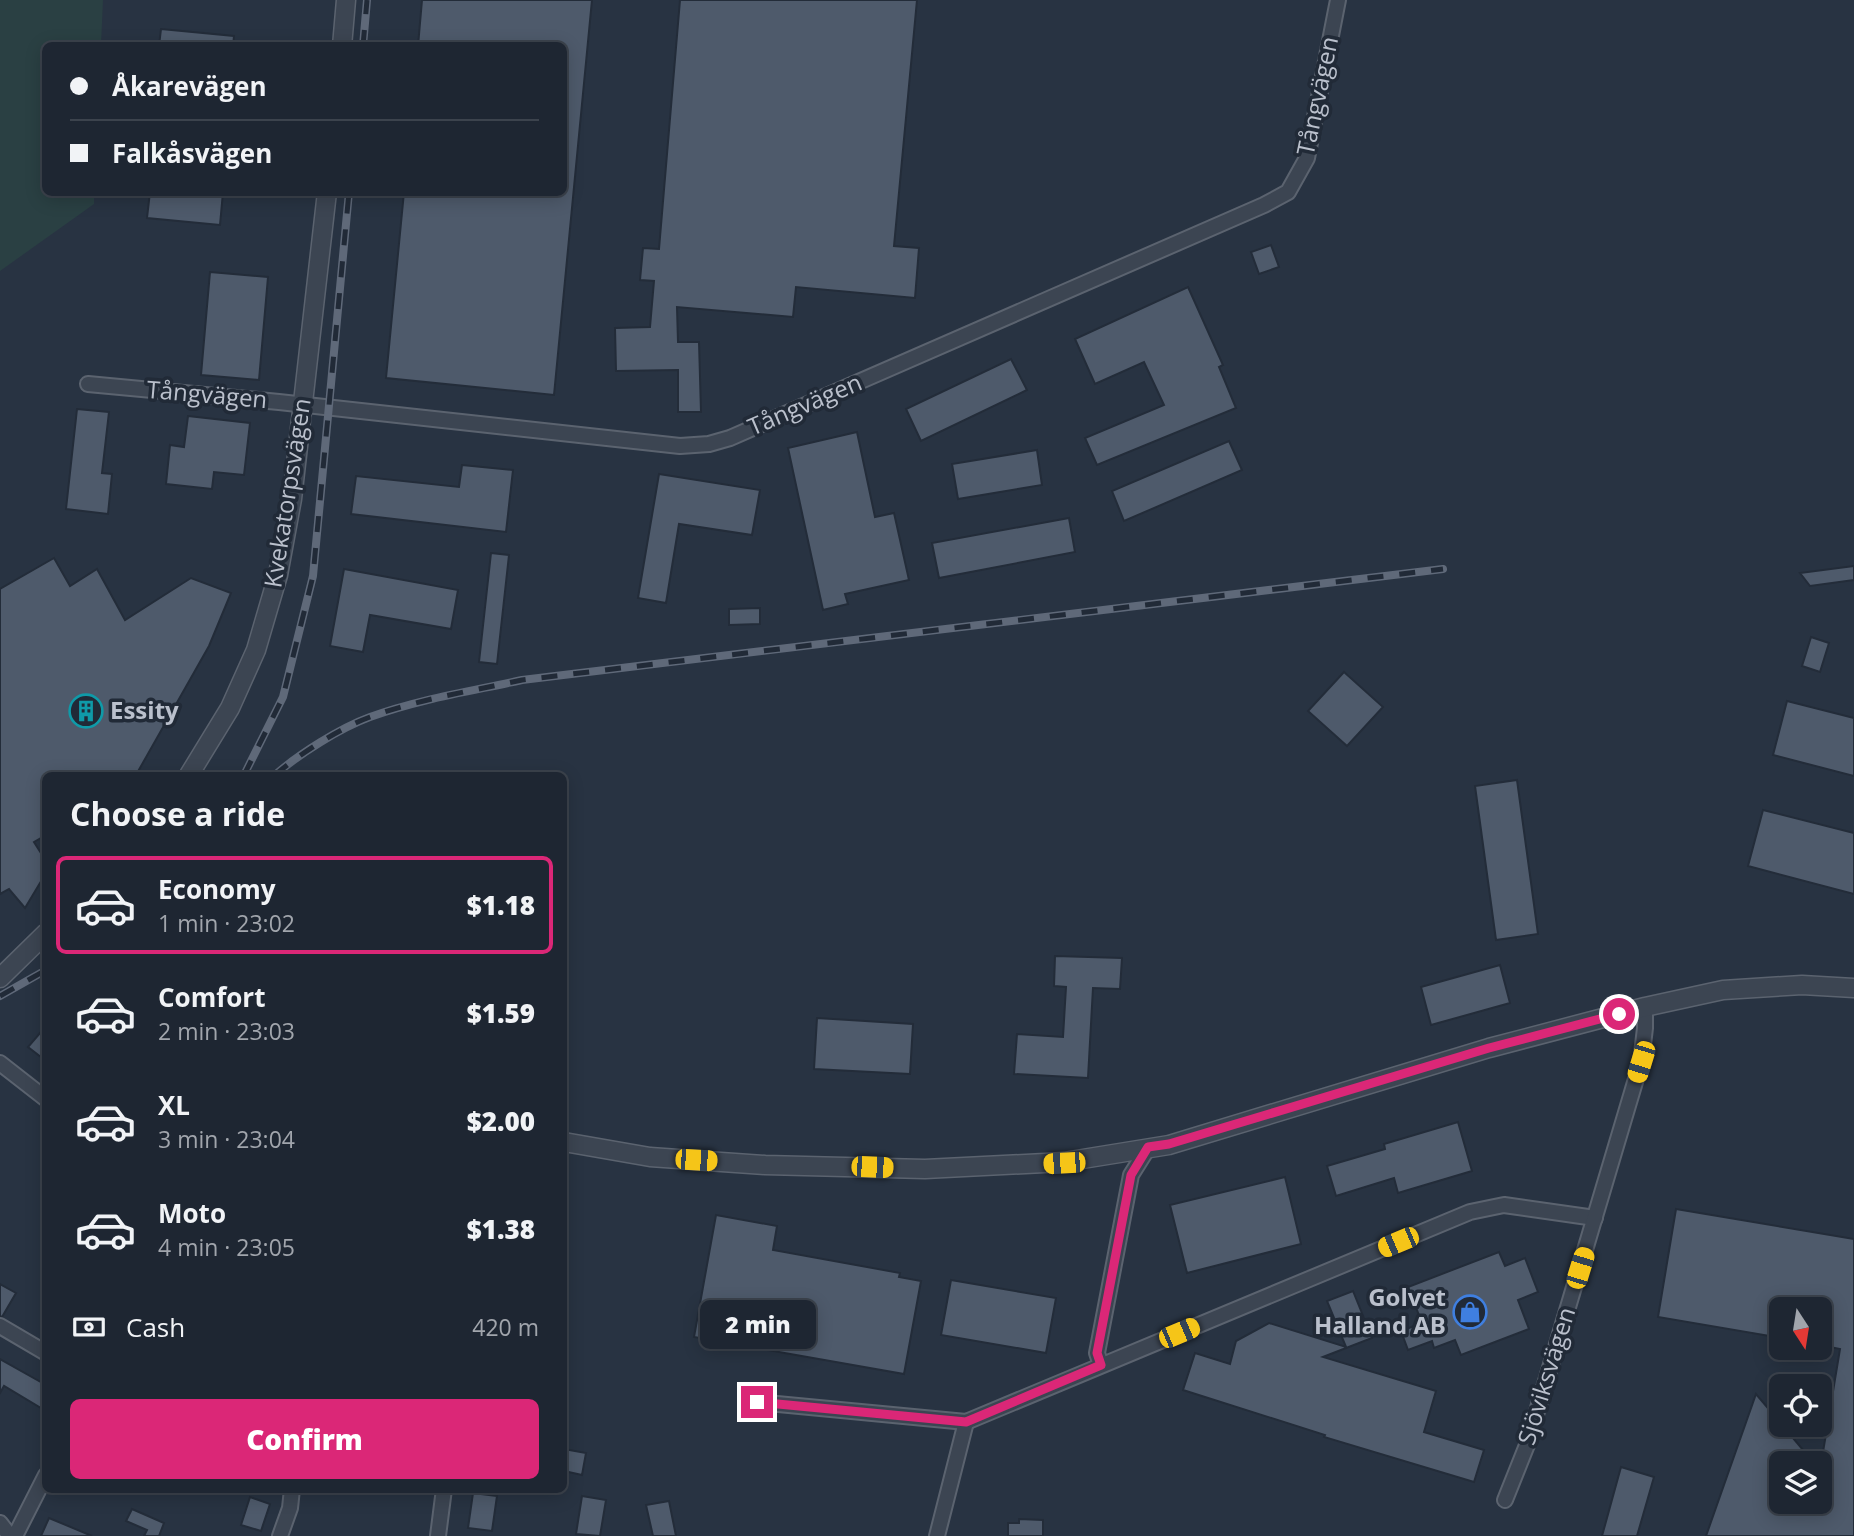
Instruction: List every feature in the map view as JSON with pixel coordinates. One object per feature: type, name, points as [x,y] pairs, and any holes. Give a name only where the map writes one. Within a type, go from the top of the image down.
[{"type":"street","points":[[342,42],[346,0]]},
{"type":"street","name":"Tångvägen","points":[[88,384],[680,446],[709,444],[730,438],[1239,216],[1288,192],[1307,158],[1338,0]]},
{"type":"street","name":"Kvekatorpsvägen","points":[[191,772],[230,708],[267,620],[289,522],[327,196]]},
{"type":"street","points":[[0,978],[42,937]]},
{"type":"street","points":[[567,1143],[650,1157],[765,1165],[925,1169],[1064,1163],[1169,1144],[1489,1048],[1645,1007],[1723,990],[1802,985],[1854,988]]},
{"type":"street","name":"Sjöviksvägen","points":[[1505,1500],[1527,1445],[1641,1062],[1645,1007]]},
{"type":"street","points":[[0,1063],[42,1096]]},
{"type":"street","points":[[1101,1365],[1097,1353],[1131,1175],[1148,1147]]},
{"type":"street","points":[[757,1402],[966,1422],[1470,1212],[1504,1205],[1595,1218]]},
{"type":"street","points":[[0,1326],[42,1351]]},
{"type":"street","points":[[937,1536],[966,1422]]},
{"type":"street","points":[[15,1536],[42,1483]]},
{"type":"street","points":[[280,1536],[290,1508],[292,1493]]},
{"type":"street","points":[[438,1536],[443,1493]]},
{"type":"street","points":[[0,1523],[10,1536]]},
{"type":"green space","points":[[0,0],[103,0],[101,42],[42,42],[42,196],[94,196],[94,204],[0,271]]},
{"type":"building","points":[[422,0],[592,0],[554,395],[386,378],[404,196],[567,196],[567,42],[418,42]]},
{"type":"building","points":[[680,0],[917,0],[894,246],[919,248],[915,298],[796,287],[793,317],[677,307],[678,342],[699,342],[701,412],[678,412],[678,370],[616,371],[615,328],[650,327],[654,281],[640,280],[643,248],[659,249]]},
{"type":"building","points":[[161,29],[234,36],[233,42],[159,42]]},
{"type":"building","points":[[150,196],[223,196],[220,225],[147,218]]},
{"type":"building","points":[[1271,245],[1279,267],[1259,274],[1251,252]]},
{"type":"building","points":[[210,272],[268,277],[259,380],[201,375]]},
{"type":"building","points":[[1188,287],[1223,365],[1219,367],[1236,408],[1097,465],[1085,438],[1164,405],[1144,362],[1095,384],[1075,339]]},
{"type":"building","points":[[1011,359],[1027,390],[921,441],[906,409]]},
{"type":"building","points":[[77,409],[109,412],[102,473],[112,474],[108,514],[66,509]]},
{"type":"building","points":[[188,416],[250,423],[244,475],[214,472],[212,489],[166,484],[170,445],[184,447]]},
{"type":"building","points":[[857,432],[875,517],[894,513],[909,580],[845,594],[848,604],[823,610],[788,448]]},
{"type":"building","points":[[1229,441],[1242,470],[1124,521],[1112,491]]},
{"type":"building","points":[[1037,450],[1042,485],[958,499],[952,464]]},
{"type":"building","points":[[462,465],[513,470],[506,532],[351,514],[356,476],[459,487]]},
{"type":"building","points":[[659,474],[760,490],[752,535],[679,524],[666,603],[638,598]]},
{"type":"building","points":[[1069,518],[1075,552],[939,578],[932,543]]},
{"type":"building","points":[[491,553],[509,555],[497,664],[479,662]]},
{"type":"building","name":"Essity","points":[[54,558],[70,586],[97,569],[125,620],[191,578],[231,593],[209,646],[138,772],[42,772],[42,837],[34,842],[42,855],[42,880],[25,908],[9,889],[0,894],[0,589]]},
{"type":"building","points":[[1854,566],[1854,580],[1810,586],[1800,573]]},
{"type":"building","points":[[344,569],[458,590],[451,629],[370,615],[363,652],[330,646]]},
{"type":"building","points":[[760,608],[760,624],[729,625],[729,609]]},
{"type":"building","points":[[1811,637],[1829,643],[1820,672],[1802,666]]},
{"type":"building","points":[[1344,672],[1383,707],[1347,746],[1308,711]]},
{"type":"building","points":[[1787,701],[1854,718],[1854,776],[1773,755]]},
{"type":"building","points":[[1517,780],[1538,934],[1496,940],[1475,786]]},
{"type":"building","points":[[1763,810],[1854,833],[1854,894],[1748,866]]},
{"type":"building","points":[[1055,956],[1122,958],[1120,989],[1093,988],[1088,1078],[1014,1074],[1017,1034],[1063,1037],[1066,987],[1054,986]]},
{"type":"building","points":[[1500,965],[1510,1003],[1431,1025],[1421,987]]},
{"type":"building","points":[[817,1018],[913,1024],[910,1074],[814,1069]]},
{"type":"building","points":[[42,1031],[42,1058],[28,1047]]},
{"type":"building","points":[[1458,1122],[1472,1171],[1398,1193],[1394,1178],[1336,1196],[1327,1166],[1385,1149],[1384,1144]]},
{"type":"building","points":[[1285,1177],[1301,1244],[1187,1273],[1170,1205]]},
{"type":"building","points":[[1676,1209],[1854,1239],[1854,1536],[1706,1536],[1756,1394],[1769,1409],[1769,1437],[1792,1437],[1804,1451],[1769,1451],[1769,1514],[1832,1514],[1832,1451],[1823,1451],[1825,1437],[1832,1437],[1832,1397],[1840,1349],[1832,1347],[1832,1297],[1769,1297],[1769,1336],[1658,1317]]},
{"type":"building","points":[[716,1215],[777,1226],[773,1250],[900,1273],[899,1277],[921,1281],[904,1374],[694,1337]]},
{"type":"building","name":"Golvet Halland AB","points":[[1499,1252],[1505,1266],[1525,1258],[1538,1292],[1518,1300],[1529,1329],[1461,1355],[1455,1340],[1434,1348],[1432,1341],[1408,1350],[1401,1331],[1422,1323],[1408,1287]]},
{"type":"building","points":[[951,1280],[1056,1298],[1046,1353],[941,1335]]},
{"type":"building","points":[[0,1284],[16,1293],[2,1317],[0,1316]]},
{"type":"building","points":[[1353,1291],[1372,1338],[1323,1357],[1436,1391],[1424,1432],[1484,1450],[1474,1482],[1324,1437],[1325,1435],[1183,1390],[1195,1353],[1230,1364],[1236,1341],[1269,1323],[1346,1347],[1327,1301]]},
{"type":"building","points":[[0,1359],[42,1383],[42,1409],[4,1386],[0,1393]]},
{"type":"building","points":[[567,1450],[586,1453],[582,1475],[567,1472]]},
{"type":"building","points":[[1621,1467],[1654,1477],[1637,1536],[1602,1536]]},
{"type":"building","points":[[473,1493],[497,1496],[492,1531],[468,1528]]},
{"type":"building","points":[[582,1496],[606,1500],[600,1536],[576,1534]]},
{"type":"building","points":[[250,1497],[270,1504],[261,1531],[241,1525]]},
{"type":"building","points":[[669,1501],[676,1536],[653,1536],[646,1505]]},
{"type":"building","points":[[132,1509],[164,1523],[159,1536],[144,1536],[147,1530],[126,1521]]},
{"type":"building","points":[[49,1518],[92,1536],[41,1536]]},
{"type":"building","points":[[1019,1519],[1043,1520],[1043,1536],[1008,1536],[1008,1523],[1019,1523]]},
{"type":"railway","points":[[363,42],[367,0]]},
{"type":"railway","points":[[246,772],[283,697],[313,576],[349,196]]},
{"type":"railway","points":[[279,772],[320,742],[370,717],[426,700],[522,680],[1443,569]]},
{"type":"railway","points":[[0,996],[42,972]]},
{"type":"place","name":"Essity","points":[[86,711]]},
{"type":"place","name":"Golvet Halland AB","points":[[1470,1312]]},
{"type":"route","points":[[757,1402],[966,1422],[1101,1365],[1097,1353],[1131,1175],[1148,1147],[1169,1144],[1489,1048],[1619,1014]]}]
